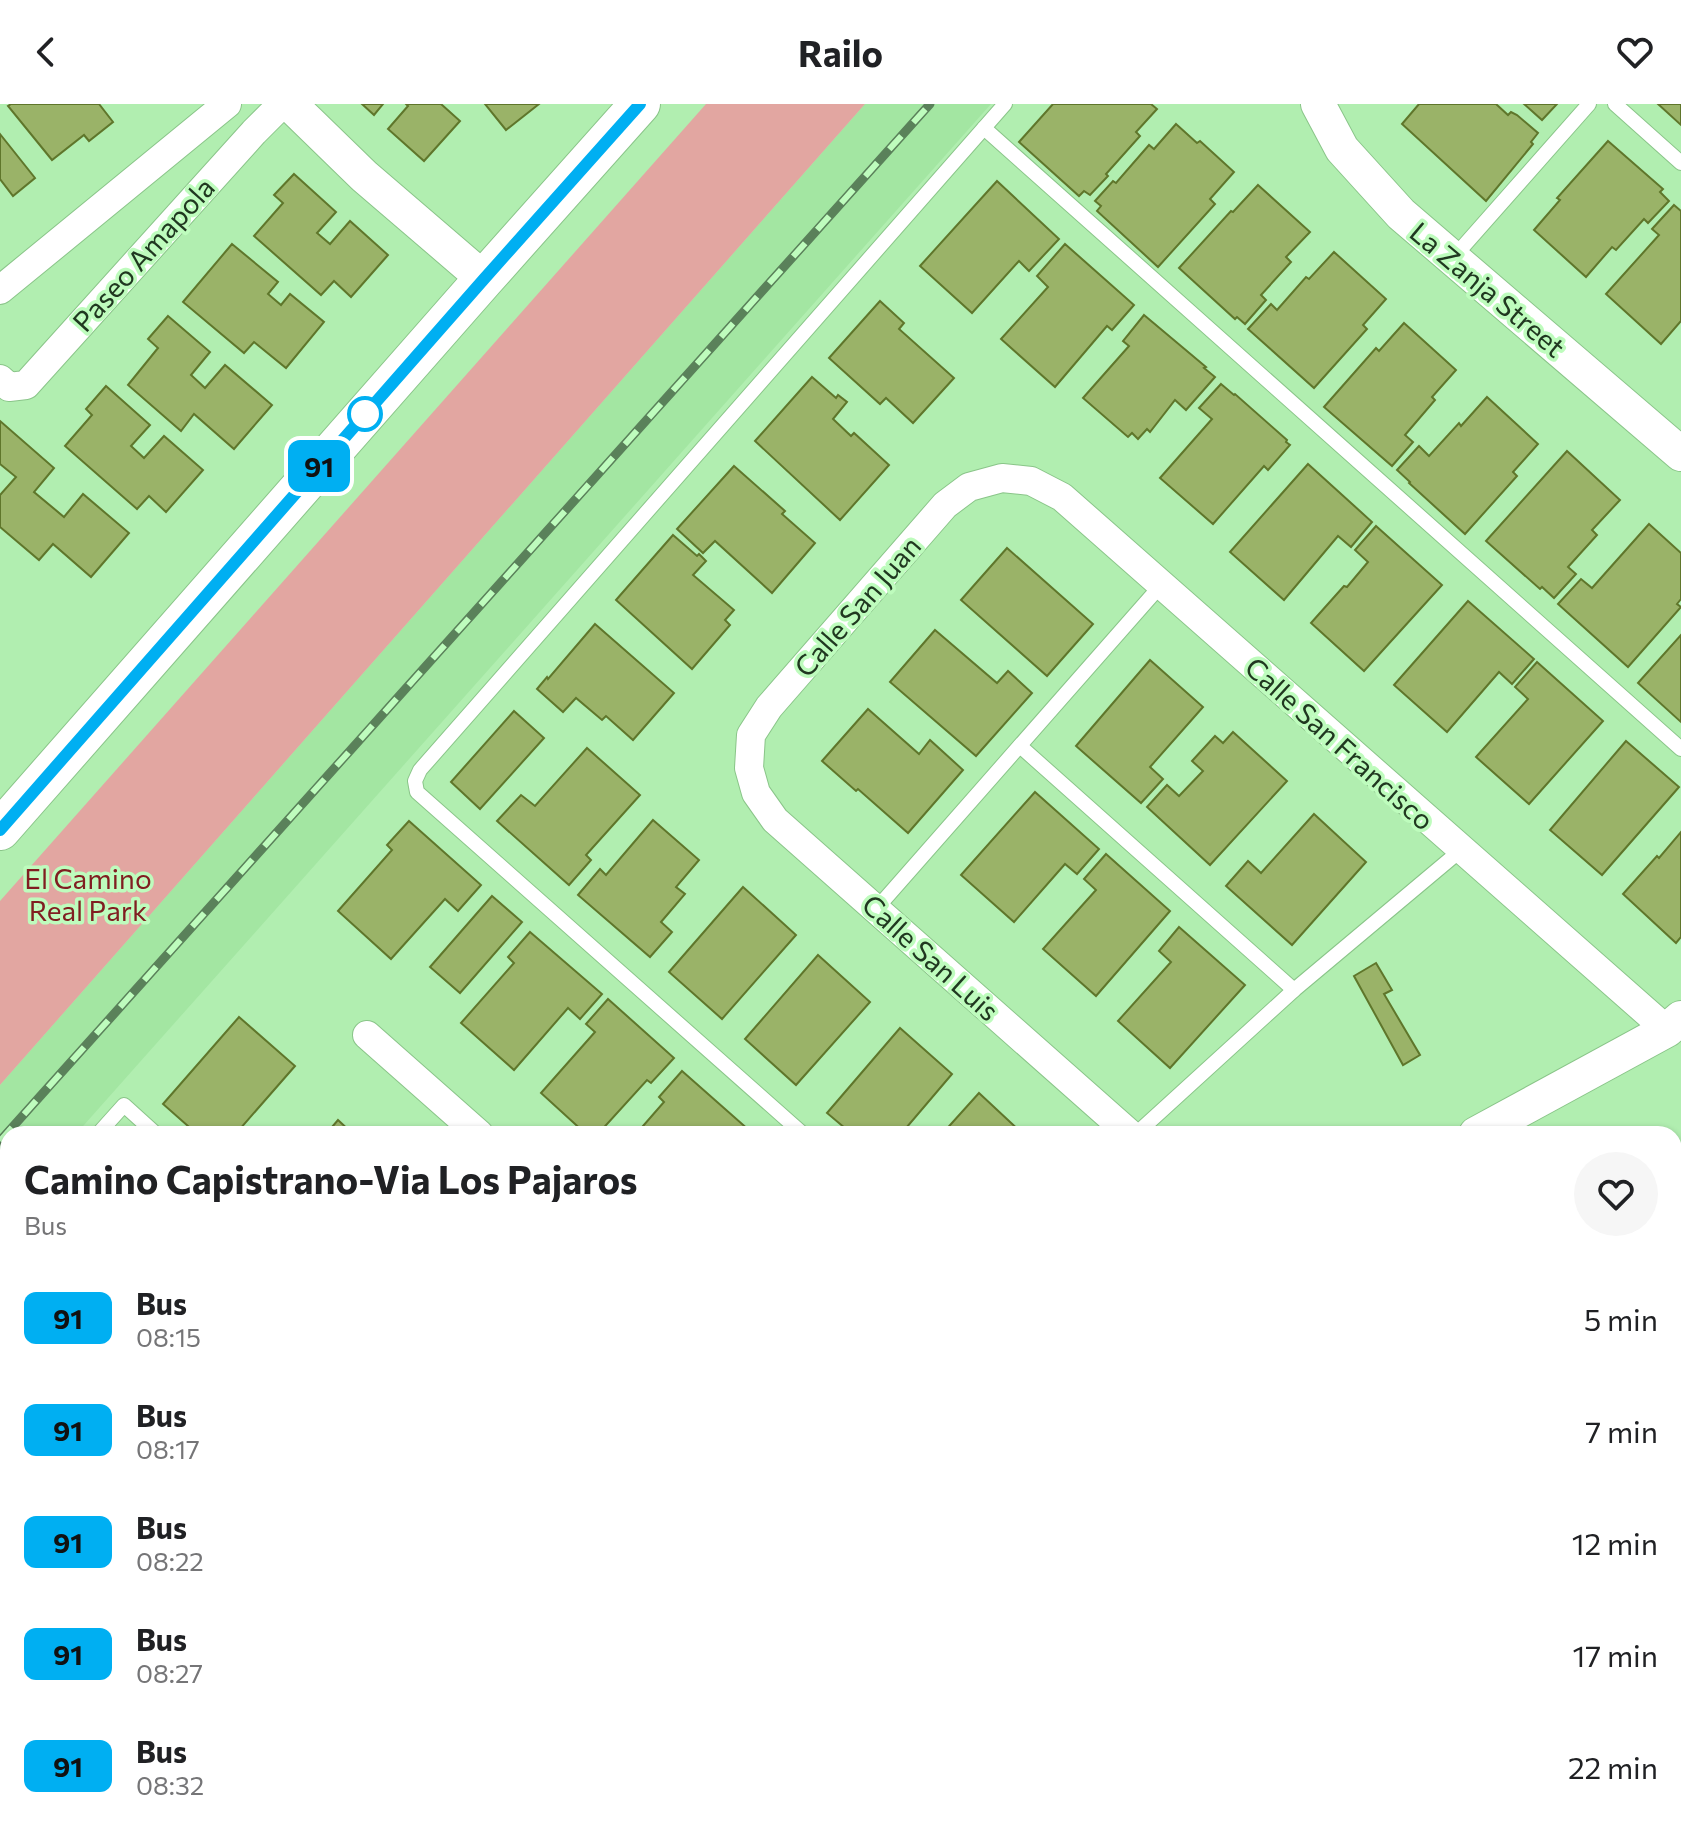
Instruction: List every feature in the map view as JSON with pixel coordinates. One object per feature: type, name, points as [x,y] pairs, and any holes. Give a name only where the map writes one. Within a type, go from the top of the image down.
[{"type":"main road","points":[[0,830],[640,104]]},
{"type":"street","name":"Paseo Amapola","points":[[0,290],[227,104]]},
{"type":"street","name":"Paseo Amapola","points":[[0,379],[9,387],[26,385],[282,104]]},
{"type":"street","points":[[290,104],[364,176],[484,279]]},
{"type":"street","name":"La Zanja Street","points":[[1318,104],[1349,158],[1401,214],[1681,454]]},
{"type":"street","name":"Calle San Francisco","points":[[1002,478],[1031,481],[1062,497],[1461,850],[1674,1024]]},
{"type":"street","name":"Calle San Juan","points":[[749,768],[751,735],[769,707],[945,505],[969,487],[1002,478]]},
{"type":"street","name":"Calle San Luis","points":[[749,768],[756,793],[775,820],[1124,1126]]},
{"type":"street","points":[[1490,1126],[1674,1024]]},
{"type":"street","points":[[367,1035],[470,1126]]},
{"type":"lane","points":[[794,1126],[417,792],[415,781],[420,770],[1005,104]]},
{"type":"lane","points":[[1453,259],[1589,104]]},
{"type":"lane","points":[[1615,104],[1681,163]]},
{"type":"lane","points":[[984,128],[1681,749]]},
{"type":"lane","points":[[877,908],[1162,584]]},
{"type":"lane","points":[[1020,746],[1294,990]]},
{"type":"lane","points":[[1142,1126],[1294,990],[1461,850]]},
{"type":"lane","points":[[105,1126],[124,1105],[147,1126]]},
{"type":"shaded area","points":[[865,104],[991,104],[83,1126],[0,1126],[0,1085]]},
{"type":"green space","name":"El Camino Real Park","points":[[706,104],[865,104],[0,1085],[0,901]]},
{"type":"building","points":[[99,104],[113,122],[89,141],[84,135],[52,160],[8,106]]},
{"type":"building","points":[[362,104],[383,104],[374,115]]},
{"type":"building","points":[[406,104],[441,104],[460,121],[424,161],[388,129],[408,106]]},
{"type":"building","points":[[485,104],[539,104],[506,130]]},
{"type":"building","points":[[1053,104],[1151,104],[1157,109],[1136,132],[1140,136],[1106,174],[1108,176],[1090,195],[1084,191],[1079,196],[1019,142]]},
{"type":"building","points":[[1419,104],[1496,104],[1508,115],[1511,112],[1517,115],[1538,133],[1531,142],[1533,144],[1486,201],[1402,124]]},
{"type":"building","points":[[1524,104],[1557,104],[1542,120]]},
{"type":"building","points":[[1658,104],[1681,104],[1681,125]]},
{"type":"building","points":[[1176,124],[1234,172],[1210,199],[1215,204],[1158,267],[1097,211],[1101,206],[1095,201],[1113,181],[1116,183],[1149,145],[1154,149]]},
{"type":"building","points":[[0,134],[35,178],[13,196],[0,179]]},
{"type":"building","points":[[1608,141],[1663,189],[1660,192],[1669,201],[1648,223],[1644,219],[1616,250],[1612,247],[1586,277],[1534,230],[1560,200],[1557,198]]},
{"type":"building","points":[[294,174],[336,212],[317,233],[330,244],[350,221],[388,255],[351,297],[334,281],[321,295],[254,236],[283,203],[274,195]]},
{"type":"building","points":[[997,181],[1059,239],[1029,271],[1019,261],[972,313],[920,266]]},
{"type":"building","points":[[1258,185],[1310,232],[1286,257],[1291,262],[1261,295],[1266,300],[1245,324],[1237,317],[1235,319],[1179,268]]},
{"type":"building","points":[[1674,205],[1681,211],[1681,321],[1661,344],[1606,294],[1659,235],[1652,229]]},
{"type":"building","points":[[232,244],[278,282],[268,294],[281,305],[290,294],[324,322],[286,368],[254,342],[244,353],[183,302]]},
{"type":"building","points":[[1065,244],[1134,305],[1112,330],[1107,326],[1055,387],[1001,339],[1048,287],[1037,276]]},
{"type":"building","points":[[1334,252],[1386,299],[1363,325],[1367,329],[1314,388],[1248,329],[1271,304],[1277,310],[1306,277],[1309,279]]},
{"type":"building","points":[[880,301],[904,323],[899,329],[954,378],[913,423],[886,398],[880,404],[829,358]]},
{"type":"building","points":[[1144,315],[1215,377],[1186,410],[1175,400],[1150,432],[1147,429],[1138,439],[1132,433],[1128,437],[1083,398],[1129,346],[1123,341]]},
{"type":"building","points":[[168,316],[210,352],[191,375],[205,388],[225,365],[272,405],[234,449],[194,414],[181,431],[128,385],[158,348],[148,339]]},
{"type":"building","points":[[1404,323],[1456,370],[1405,435],[1413,442],[1392,466],[1324,407],[1376,348],[1379,351]]},
{"type":"building","points":[[812,377],[836,398],[838,395],[847,402],[833,419],[851,436],[854,433],[889,465],[840,520],[755,441]]},
{"type":"building","points":[[1221,384],[1290,445],[1268,470],[1264,466],[1213,524],[1160,478],[1212,419],[1199,408]]},
{"type":"building","points":[[106,386],[150,425],[131,446],[144,458],[164,436],[203,470],[166,512],[149,496],[137,509],[65,446],[92,415],[86,409]]},
{"type":"building","points":[[1487,397],[1538,444],[1513,472],[1517,476],[1465,534],[1397,470],[1419,446],[1429,456]]},
{"type":"building","points":[[0,421],[54,468],[34,492],[64,517],[83,494],[129,533],[91,577],[53,544],[39,560],[0,527],[0,495],[16,477],[0,464]]},
{"type":"building","points":[[1567,451],[1620,500],[1592,530],[1597,535],[1568,567],[1576,574],[1554,598],[1486,541]]},
{"type":"building","points":[[1308,464],[1372,522],[1351,547],[1338,536],[1284,600],[1230,552]]},
{"type":"building","points":[[734,466],[785,511],[782,514],[815,543],[772,593],[715,541],[703,553],[677,529]]},
{"type":"building","points":[[1649,524],[1681,553],[1681,599],[1677,604],[1681,607],[1628,667],[1558,604],[1581,579],[1592,588]]},
{"type":"building","points":[[1376,526],[1442,585],[1364,671],[1311,623],[1368,562],[1355,550]]},
{"type":"building","points":[[673,535],[706,561],[693,575],[734,610],[725,620],[730,625],[692,669],[616,600]]},
{"type":"building","points":[[1007,548],[1093,624],[1047,676],[961,600]]},
{"type":"building","points":[[1468,601],[1534,659],[1512,684],[1499,672],[1447,732],[1394,685]]},
{"type":"building","points":[[595,624],[674,693],[633,740],[606,716],[602,720],[576,698],[563,712],[537,689]]},
{"type":"building","points":[[935,630],[997,683],[1008,671],[1032,693],[976,756],[890,682]]},
{"type":"building","points":[[1681,635],[1681,722],[1638,683]]},
{"type":"building","points":[[1150,660],[1203,707],[1150,767],[1163,779],[1141,803],[1076,746]]},
{"type":"building","points":[[1537,662],[1603,721],[1529,804],[1476,757],[1528,699],[1515,687]]},
{"type":"building","points":[[868,709],[919,754],[930,740],[963,770],[908,833],[822,761]]},
{"type":"building","points":[[514,711],[544,738],[480,809],[451,782]]},
{"type":"building","points":[[1233,732],[1287,781],[1210,865],[1147,807],[1167,785],[1179,796],[1203,771],[1192,761],[1215,736],[1223,743]]},
{"type":"building","points":[[1626,741],[1679,787],[1602,875],[1550,830]]},
{"type":"building","points":[[587,748],[640,795],[586,855],[591,860],[569,885],[497,821],[521,795],[535,806]]},
{"type":"building","points":[[1035,792],[1099,849],[1077,874],[1065,864],[1014,922],[961,875]]},
{"type":"building","points":[[1314,814],[1366,862],[1292,945],[1226,886],[1248,861],[1261,873]]},
{"type":"building","points":[[653,820],[699,860],[676,887],[685,894],[661,922],[672,932],[650,957],[578,895],[600,869],[606,875]]},
{"type":"building","points":[[409,821],[481,885],[458,911],[445,899],[391,959],[338,911],[392,850],[387,845]]},
{"type":"building","points":[[1681,832],[1681,937],[1676,943],[1623,894]]},
{"type":"building","points":[[1106,854],[1170,911],[1096,996],[1043,949],[1096,890],[1084,879]]},
{"type":"building","points":[[743,887],[796,935],[722,1019],[669,972]]},
{"type":"building","points":[[492,896],[522,922],[460,993],[430,967]]},
{"type":"building","points":[[1179,927],[1245,985],[1170,1068],[1118,1021],[1171,962],[1159,951]]},
{"type":"building","points":[[530,932],[602,994],[580,1019],[568,1008],[514,1070],[461,1023],[514,963],[508,957]]},
{"type":"building","points":[[818,955],[870,1002],[796,1085],[745,1039]]},
{"type":"building","points":[[1376,963],[1392,990],[1384,994],[1420,1055],[1403,1065],[1354,976]]},
{"type":"building","points":[[608,999],[674,1058],[651,1083],[647,1080],[605,1126],[577,1126],[541,1093],[595,1032],[586,1024]]},
{"type":"building","points":[[239,1017],[295,1066],[242,1126],[188,1126],[163,1104]]},
{"type":"building","points":[[900,1028],[952,1074],[908,1126],[842,1126],[827,1113]]},
{"type":"building","points":[[682,1071],[744,1126],[643,1126],[664,1102],[659,1097]]},
{"type":"building","points":[[979,1093],[1014,1126],[949,1126]]},
{"type":"railway","points":[[13,1126],[930,104]]},
{"type":"bus line","name":"91","points":[[0,830],[640,104]]}]
